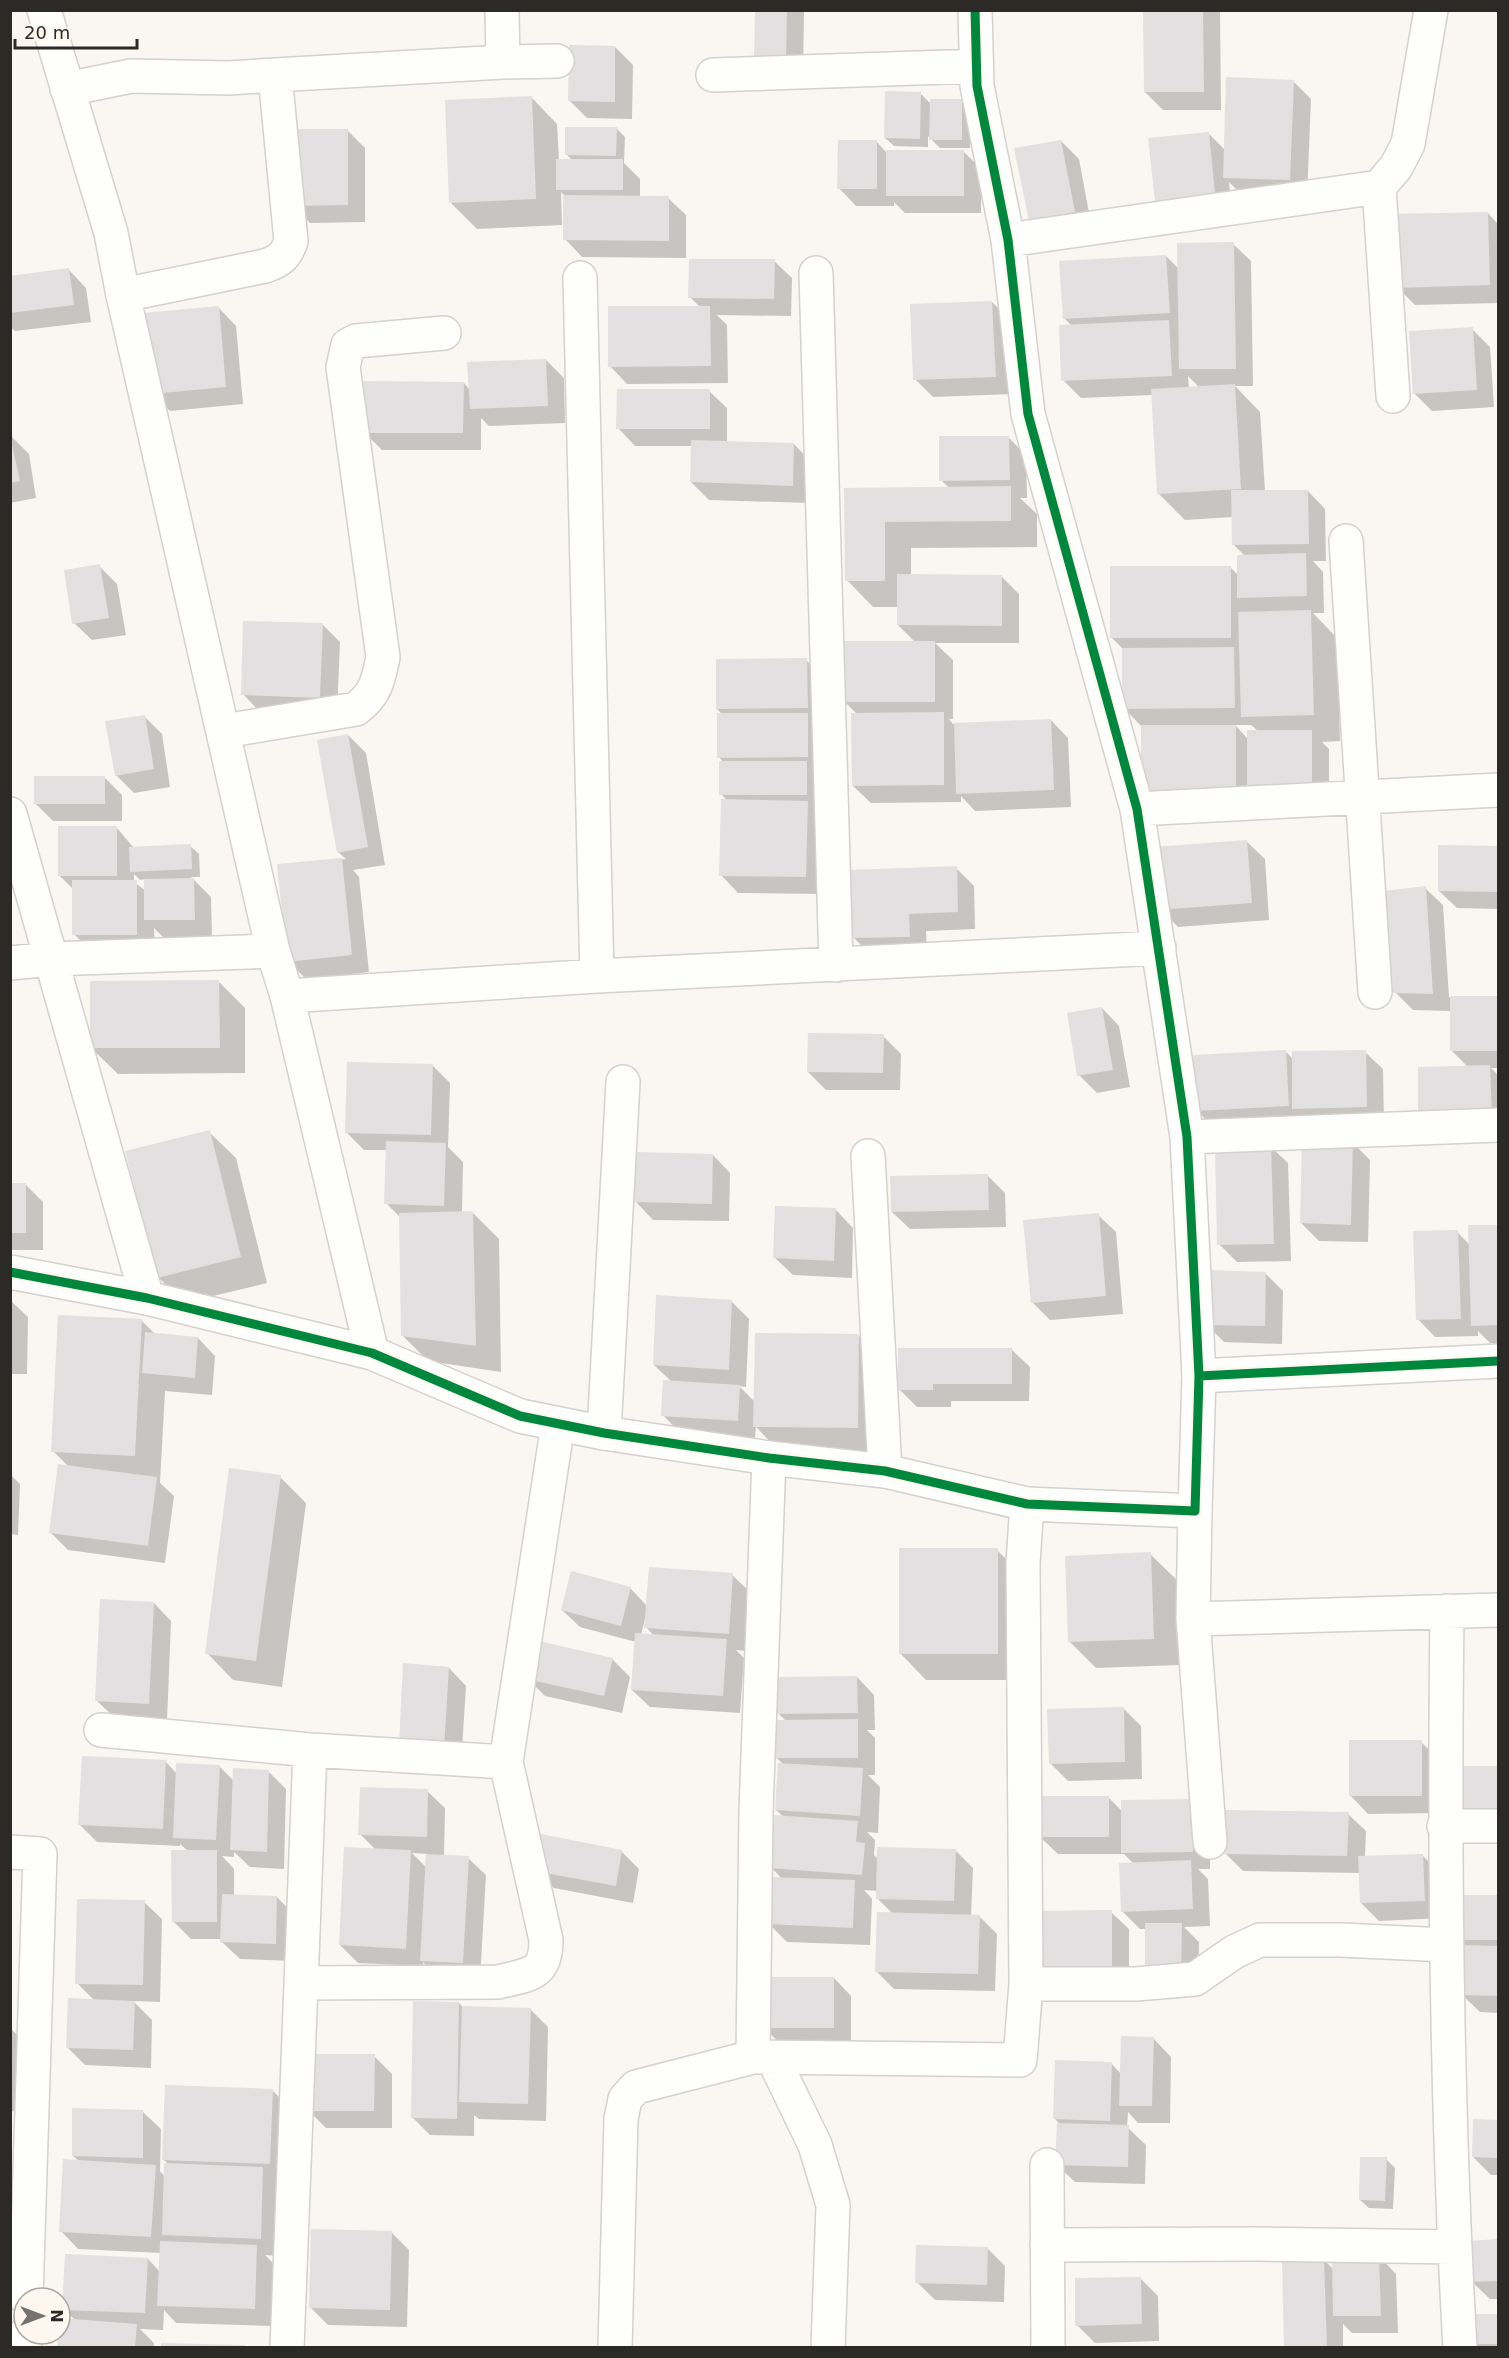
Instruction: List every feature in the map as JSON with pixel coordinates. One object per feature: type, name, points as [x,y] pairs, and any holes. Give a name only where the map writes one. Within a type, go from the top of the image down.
[{"type":"street","points":[[44,10],[111,233],[123,295],[273,951],[287,996],[372,1353]]},
{"type":"street","points":[[502,10],[503,62]]},
{"type":"street","points":[[975,10],[977,86],[1008,240],[1028,414],[1137,809],[1186,1137],[1199,1376],[1193,1619],[1210,1842]]},
{"type":"street","points":[[1008,240],[1379,187],[1396,167],[1408,144],[1431,10]]},
{"type":"street","points":[[67,89],[131,76],[228,78],[557,61]]},
{"type":"street","points":[[712,75],[976,66]]},
{"type":"street","points":[[123,295],[265,266],[279,261],[287,254],[291,241],[275,75]]},
{"type":"street","points":[[1379,187],[1393,396]]},
{"type":"street","points":[[816,273],[836,966]]},
{"type":"street","points":[[580,278],[597,976]]},
{"type":"street","points":[[224,730],[356,710],[370,698],[379,677],[383,657],[343,367],[344,354],[348,345],[356,341],[444,333]]},
{"type":"street","points":[[1346,542],[1375,992]]},
{"type":"street","points":[[1137,809],[1498,790]]},
{"type":"street","points":[[10,814],[147,1298]]},
{"type":"street","points":[[287,996],[597,976],[836,966],[1159,948]]},
{"type":"street","points":[[10,963],[52,959],[273,951]]},
{"type":"street","points":[[604,1433],[623,1082]]},
{"type":"street","points":[[1186,1137],[1498,1125]]},
{"type":"street","points":[[868,1156],[885,1471]]},
{"type":"street","points":[[10,1272],[147,1298],[372,1353],[520,1416],[558,1424],[770,1458],[885,1471],[1026,1504],[1195,1511]]},
{"type":"street","points":[[1199,1376],[1498,1361]]},
{"type":"street","points":[[302,1983],[498,1982],[526,1975],[540,1968],[546,1957],[546,1940],[506,1762],[558,1424]]},
{"type":"street","points":[[770,1458],[756,1811],[763,2057],[815,2145],[826,2175],[833,2205],[828,2348]]},
{"type":"street","points":[[615,2348],[621,2119],[625,2099],[636,2087],[763,2057],[1020,2060],[1026,1984],[1023,1563],[1026,1504]]},
{"type":"street","points":[[1193,1619],[1498,1610]]},
{"type":"street","points":[[1447,1611],[1444,1826],[1454,2247],[1460,2348]]},
{"type":"street","points":[[101,1730],[310,1750],[506,1762]]},
{"type":"street","points":[[287,2348],[310,1750]]},
{"type":"street","points":[[1444,1826],[1498,1826]]},
{"type":"street","points":[[10,1852],[40,1854],[26,2286]]},
{"type":"street","points":[[1026,1984],[1136,1984],[1195,1979],[1234,1952],[1260,1940],[1341,1940],[1447,1946]]},
{"type":"street","points":[[1047,2165],[1048,2348]]},
{"type":"street","points":[[1047,2246],[1257,2244],[1454,2247]]},
{"type":"building","points":[[755,10],[787,10],[786,60],[754,60]]},
{"type":"building","points":[[1143,10],[1203,10],[1204,92],[1144,92]]},
{"type":"building","points":[[569,45],[615,46],[615,102],[568,101]]},
{"type":"building","points":[[1226,77],[1294,80],[1290,180],[1223,178]]},
{"type":"building","points":[[885,91],[921,92],[920,139],[884,138]]},
{"type":"building","points":[[532,96],[536,199],[449,203],[445,100]]},
{"type":"building","points":[[930,99],[962,99],[962,140],[929,140]]},
{"type":"building","points":[[565,127],[617,127],[616,156],[565,155]]},
{"type":"building","points":[[291,129],[348,129],[348,205],[291,206]]},
{"type":"building","points":[[1209,132],[1216,204],[1156,210],[1148,138]]},
{"type":"building","points":[[838,140],[877,140],[877,189],[837,189]]},
{"type":"building","points":[[1061,140],[1075,212],[1029,221],[1014,148]]},
{"type":"building","points":[[886,150],[964,150],[964,196],[886,196]]},
{"type":"building","points":[[556,159],[623,159],[623,190],[556,190]]},
{"type":"building","points":[[563,195],[669,196],[669,241],[563,240]]},
{"type":"building","points":[[1488,212],[1490,285],[1395,288],[1394,214]]},
{"type":"building","points":[[1234,242],[1236,369],[1179,369],[1177,243]]},
{"type":"building","points":[[1166,255],[1170,313],[1063,319],[1059,261]]},
{"type":"building","points":[[689,259],[775,259],[774,299],[688,298]]},
{"type":"building","points":[[69,268],[74,305],[10,313],[10,276]]},
{"type":"building","points":[[992,301],[996,377],[913,380],[910,304]]},
{"type":"building","points":[[219,306],[226,387],[151,394],[143,313]]},
{"type":"building","points":[[608,306],[710,306],[711,366],[608,367]]},
{"type":"building","points":[[1169,320],[1172,376],[1061,381],[1059,325]]},
{"type":"building","points":[[1473,327],[1477,390],[1413,394],[1409,331]]},
{"type":"building","points":[[546,359],[548,406],[470,409],[467,362]]},
{"type":"building","points":[[362,381],[464,382],[463,433],[362,433]]},
{"type":"building","points":[[1235,384],[1241,489],[1157,494],[1151,389]]},
{"type":"building","points":[[617,389],[710,389],[710,429],[616,429]]},
{"type":"building","points":[[10,435],[20,481],[10,483]]},
{"type":"building","points":[[939,436],[1009,436],[1010,480],[939,481]]},
{"type":"building","points":[[691,440],[794,443],[793,486],[690,482]]},
{"type":"building","points":[[1011,486],[1011,521],[885,522],[885,581],[845,581],[844,488]]},
{"type":"building","points":[[1231,490],[1308,490],[1309,544],[1232,545]]},
{"type":"building","points":[[1306,553],[1307,596],[1237,598],[1237,555]]},
{"type":"building","points":[[100,564],[109,618],[72,624],[64,570]]},
{"type":"building","points":[[1110,566],[1231,566],[1231,638],[1110,638]]},
{"type":"building","points":[[897,574],[1002,575],[1002,626],[897,625]]},
{"type":"building","points":[[1311,610],[1314,715],[1241,717],[1238,612]]},
{"type":"building","points":[[243,621],[323,623],[320,698],[241,695]]},
{"type":"building","points":[[843,641],[935,641],[935,702],[843,702]]},
{"type":"building","points":[[1234,647],[1235,708],[1122,709],[1122,648]]},
{"type":"building","points":[[807,658],[808,708],[716,709],[716,659]]},
{"type":"building","points":[[944,712],[944,785],[852,786],[851,713]]},
{"type":"building","points":[[717,713],[808,713],[808,757],[717,758]]},
{"type":"building","points":[[145,715],[154,769],[115,776],[105,721]]},
{"type":"building","points":[[1051,719],[1054,790],[956,794],[954,723]]},
{"type":"building","points":[[1141,725],[1236,725],[1236,799],[1141,799]]},
{"type":"building","points":[[1247,730],[1312,730],[1312,793],[1247,793]]},
{"type":"building","points":[[348,734],[368,847],[337,853],[317,740]]},
{"type":"building","points":[[719,761],[807,761],[807,795],[719,795]]},
{"type":"building","points":[[34,776],[105,776],[105,804],[34,804]]},
{"type":"building","points":[[721,799],[808,801],[806,877],[719,876]]},
{"type":"building","points":[[58,826],[117,826],[117,876],[58,876]]},
{"type":"building","points":[[1247,840],[1252,903],[1158,910],[1154,847]]},
{"type":"building","points":[[191,844],[192,869],[130,872],[129,847]]},
{"type":"building","points":[[1438,845],[1498,846],[1498,892],[1438,891]]},
{"type":"building","points":[[342,858],[352,955],[287,962],[277,864]]},
{"type":"building","points":[[957,866],[958,912],[909,914],[910,937],[852,938],[849,870]]},
{"type":"building","points":[[194,878],[195,920],[144,920],[144,879]]},
{"type":"building","points":[[72,880],[137,880],[137,935],[72,935]]},
{"type":"building","points":[[1426,886],[1433,994],[1393,993],[1383,891]]},
{"type":"building","points":[[219,980],[220,1048],[90,1048],[90,981]]},
{"type":"building","points":[[1450,996],[1498,996],[1498,1051],[1450,1051]]},
{"type":"building","points":[[1102,1007],[1113,1070],[1077,1076],[1067,1013]]},
{"type":"building","points":[[808,1033],[884,1034],[883,1073],[807,1072]]},
{"type":"building","points":[[1286,1050],[1289,1106],[1196,1111],[1193,1055]]},
{"type":"building","points":[[1366,1050],[1367,1107],[1292,1109],[1292,1051]]},
{"type":"building","points":[[347,1062],[433,1064],[431,1135],[345,1133]]},
{"type":"building","points":[[1490,1065],[1492,1115],[1418,1117],[1418,1067]]},
{"type":"building","points":[[210,1130],[241,1257],[157,1278],[125,1151]]},
{"type":"building","points":[[1302,1140],[1353,1141],[1351,1225],[1300,1223]]},
{"type":"building","points":[[386,1141],[446,1143],[444,1206],[384,1204]]},
{"type":"building","points":[[1271,1144],[1274,1244],[1217,1245],[1215,1146]]},
{"type":"building","points":[[636,1152],[713,1154],[712,1204],[634,1202]]},
{"type":"building","points":[[988,1174],[989,1210],[891,1212],[890,1176]]},
{"type":"building","points":[[10,1183],[26,1183],[26,1233],[10,1233]]},
{"type":"building","points":[[775,1206],[836,1208],[834,1261],[773,1258]]},
{"type":"building","points":[[473,1211],[476,1346],[401,1336],[399,1213]]},
{"type":"building","points":[[1099,1213],[1106,1296],[1031,1303],[1023,1220]]},
{"type":"building","points":[[1468,1225],[1498,1225],[1498,1325],[1471,1326]]},
{"type":"building","points":[[1458,1230],[1461,1319],[1416,1320],[1413,1231]]},
{"type":"building","points":[[1206,1270],[1266,1272],[1265,1326],[1205,1325]]},
{"type":"building","points":[[656,1295],[732,1300],[729,1370],[653,1365]]},
{"type":"building","points":[[58,1315],[142,1319],[135,1456],[51,1452]]},
{"type":"building","points":[[145,1332],[198,1337],[195,1378],[142,1373]]},
{"type":"building","points":[[755,1333],[859,1334],[858,1428],[753,1427]]},
{"type":"building","points":[[898,1348],[1012,1348],[1012,1384],[933,1384],[933,1390],[898,1390]]},
{"type":"building","points":[[663,1380],[740,1385],[738,1421],[661,1416]]},
{"type":"building","points":[[58,1464],[157,1477],[148,1546],[49,1533]]},
{"type":"building","points":[[229,1468],[281,1475],[256,1661],[205,1654]]},
{"type":"building","points":[[899,1548],[998,1548],[998,1654],[899,1654]]},
{"type":"building","points":[[1151,1552],[1154,1639],[1068,1642],[1065,1556]]},
{"type":"building","points":[[649,1567],[733,1573],[729,1634],[644,1628]]},
{"type":"building","points":[[571,1571],[631,1587],[621,1626],[561,1610]]},
{"type":"building","points":[[100,1599],[154,1602],[149,1704],[95,1701]]},
{"type":"building","points":[[635,1633],[727,1639],[723,1696],[631,1690]]},
{"type":"building","points":[[534,1640],[613,1658],[604,1696],[526,1679]]},
{"type":"building","points":[[403,1663],[449,1667],[444,1748],[399,1745]]},
{"type":"building","points":[[857,1676],[858,1713],[777,1714],[777,1677]]},
{"type":"building","points":[[1124,1707],[1125,1762],[1049,1764],[1047,1709]]},
{"type":"building","points":[[858,1719],[858,1758],[775,1758],[775,1720]]},
{"type":"building","points":[[1349,1740],[1422,1740],[1422,1796],[1349,1796]]},
{"type":"building","points":[[82,1756],[166,1760],[163,1829],[78,1825]]},
{"type":"building","points":[[176,1763],[220,1765],[216,1840],[173,1838]]},
{"type":"building","points":[[778,1763],[863,1768],[860,1816],[775,1810]]},
{"type":"building","points":[[1453,1766],[1498,1766],[1498,1811],[1452,1810]]},
{"type":"building","points":[[233,1768],[269,1770],[267,1852],[230,1850]]},
{"type":"building","points":[[360,1787],[428,1789],[427,1837],[358,1835]]},
{"type":"building","points":[[1039,1796],[1109,1796],[1109,1837],[1039,1837]]},
{"type":"building","points":[[1193,1799],[1193,1852],[1121,1853],[1121,1800]]},
{"type":"building","points":[[1225,1810],[1349,1812],[1347,1856],[1223,1854]]},
{"type":"building","points":[[773,1815],[858,1821],[856,1842],[865,1843],[862,1875],[769,1868]]},
{"type":"building","points":[[525,1831],[622,1850],[616,1886],[534,1871]]},
{"type":"building","points":[[344,1847],[411,1850],[406,1949],[339,1945]]},
{"type":"building","points":[[877,1847],[956,1849],[954,1901],[876,1899]]},
{"type":"building","points":[[171,1850],[217,1850],[217,1922],[172,1922]]},
{"type":"building","points":[[426,1854],[469,1856],[463,1963],[420,1961]]},
{"type":"building","points":[[1423,1854],[1425,1901],[1360,1903],[1358,1856]]},
{"type":"building","points":[[1191,1860],[1193,1909],[1121,1912],[1119,1863]]},
{"type":"building","points":[[769,1877],[855,1880],[853,1928],[767,1924]]},
{"type":"building","points":[[222,1894],[277,1896],[276,1944],[220,1942]]},
{"type":"building","points":[[1458,1895],[1498,1895],[1498,1940],[1458,1940]]},
{"type":"building","points":[[77,1899],[145,1900],[143,1985],[75,1984]]},
{"type":"building","points":[[1112,1910],[1112,1975],[1037,1976],[1037,1911]]},
{"type":"building","points":[[877,1912],[980,1915],[978,1974],[875,1972]]},
{"type":"building","points":[[1145,1923],[1182,1923],[1181,1979],[1145,1979]]},
{"type":"building","points":[[1462,1945],[1498,1946],[1498,1996],[1460,1995]]},
{"type":"building","points":[[763,1977],[834,1977],[834,2028],[763,2028]]},
{"type":"building","points":[[68,1998],[135,2001],[133,2050],[66,2048]]},
{"type":"building","points":[[413,2001],[459,2002],[457,2119],[411,2118]]},
{"type":"building","points":[[462,2006],[531,2008],[528,2104],[459,2102]]},
{"type":"building","points":[[1121,2036],[1154,2037],[1152,2106],[1119,2106]]},
{"type":"building","points":[[307,2054],[375,2054],[374,2111],[307,2111]]},
{"type":"building","points":[[1055,2060],[1112,2062],[1110,2121],[1053,2119]]},
{"type":"building","points":[[165,2085],[273,2089],[270,2164],[162,2160]]},
{"type":"building","points":[[72,2108],[143,2110],[143,2158],[72,2156]]},
{"type":"building","points":[[1473,2119],[1498,2120],[1498,2158],[1472,2157]]},
{"type":"building","points":[[1057,2123],[1129,2125],[1128,2167],[1055,2165]]},
{"type":"building","points":[[1360,2157],[1387,2157],[1385,2201],[1359,2200]]},
{"type":"building","points":[[63,2159],[156,2165],[151,2237],[59,2232]]},
{"type":"building","points":[[164,2163],[263,2167],[261,2239],[162,2235]]},
{"type":"building","points":[[311,2229],[392,2231],[390,2310],[309,2308]]},
{"type":"building","points":[[1498,2239],[1498,2281],[1470,2282],[1469,2241]]},
{"type":"building","points":[[160,2241],[257,2245],[255,2309],[157,2306]]},
{"type":"building","points":[[916,2245],[988,2247],[987,2285],[915,2283]]},
{"type":"building","points":[[65,2254],[148,2258],[145,2313],[72,2310],[72,2286],[63,2286]]},
{"type":"building","points":[[1379,2255],[1381,2316],[1333,2316],[1332,2256]]},
{"type":"building","points":[[1324,2259],[1327,2348],[1284,2348],[1282,2260]]},
{"type":"building","points":[[1141,2277],[1142,2324],[1075,2326],[1075,2278]]},
{"type":"building","points":[[1472,2314],[1498,2314],[1498,2344],[1472,2344]]},
{"type":"building","points":[[72,2319],[137,2324],[135,2348],[57,2348],[57,2346],[72,2346]]},
{"type":"building","points":[[161,2343],[245,2345],[244,2348],[161,2348]]},
{"type":"cycle path","points":[[975,10],[977,86],[1008,240],[1028,414],[1137,809],[1187,1137],[1199,1376]]},
{"type":"cycle path","points":[[10,1272],[147,1298],[372,1353],[520,1416],[604,1433],[769,1458],[885,1471],[1027,1504],[1195,1511],[1199,1376],[1498,1361]]}]
